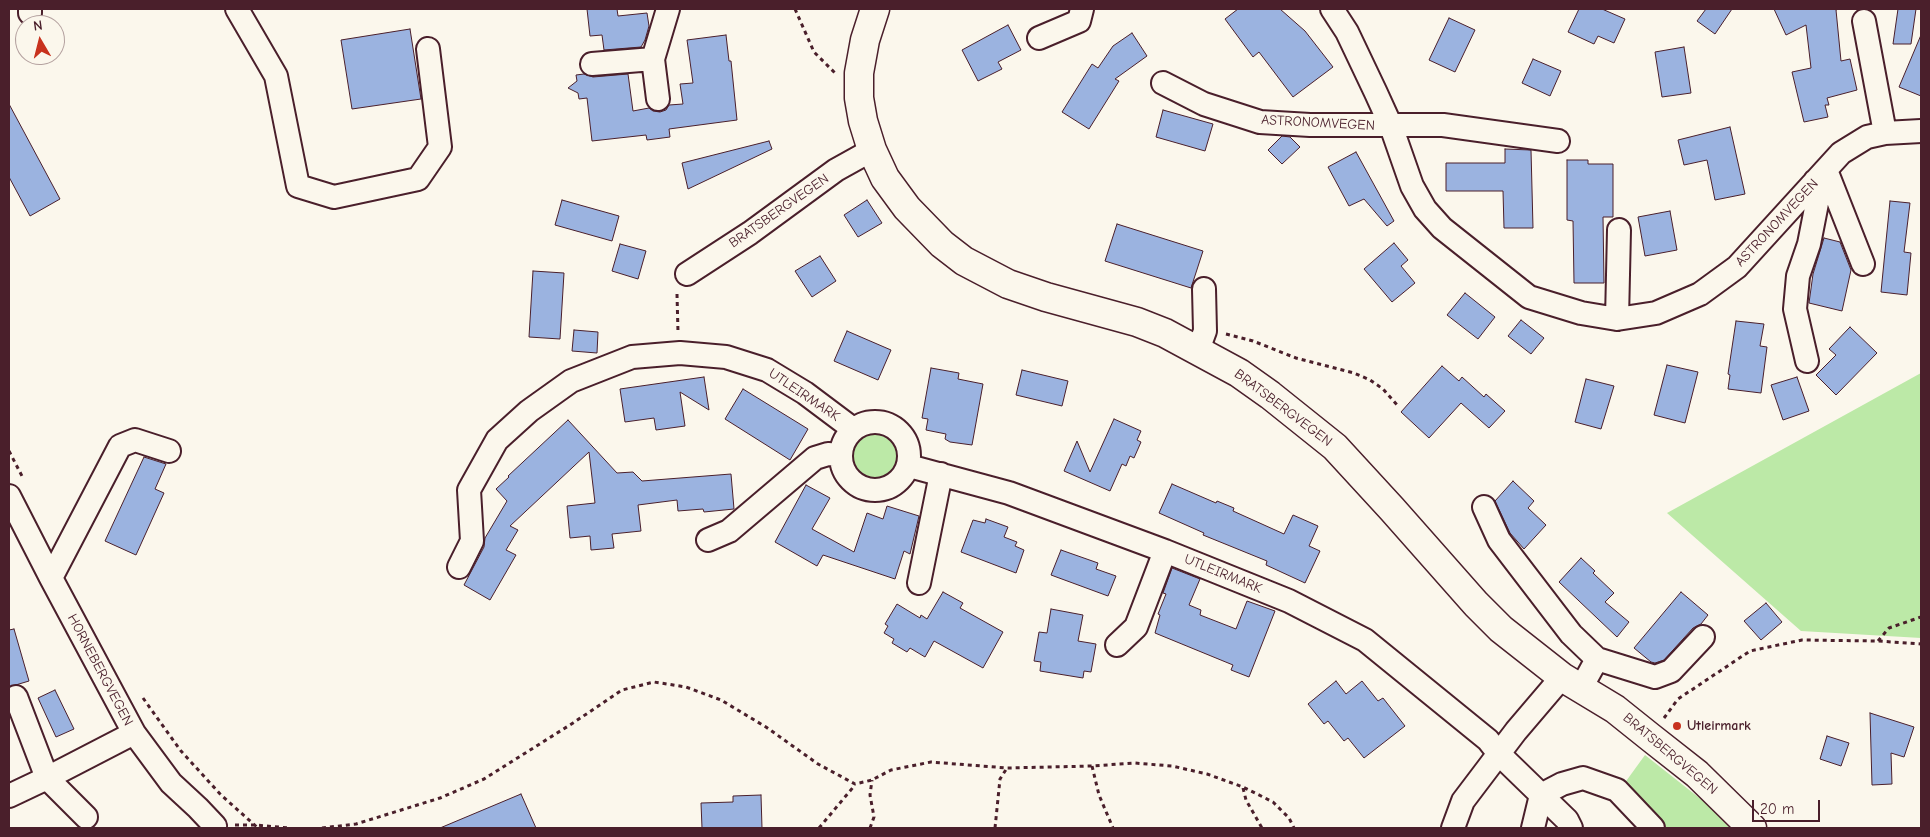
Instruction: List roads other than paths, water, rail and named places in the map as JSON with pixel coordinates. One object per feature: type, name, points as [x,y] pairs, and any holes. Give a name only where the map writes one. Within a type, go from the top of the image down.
[{"type":"main road","name":"BRATSBERGVEGEN","points":[[875,9],[865,40],[859,73],[859,98],[863,121],[872,150],[885,178],[902,202],[942,244],[964,260],[1008,284],[1046,297],[1138,322],[1165,333],[1201,340],[1239,373],[1270,395],[1335,447],[1476,604],[1502,629],[1571,682],[1615,709],[1696,774],[1752,828]]},
{"type":"street","points":[[237,9],[276,76],[298,186],[334,196],[418,179],[440,147],[428,49]]},
{"type":"street","points":[[658,99],[653,59],[668,9]]},
{"type":"street","points":[[1039,38],[1079,21],[1082,9]]},
{"type":"street","name":"ASTRONOMVEGEN","points":[[1332,9],[1347,32],[1391,126],[1412,186],[1425,210],[1442,228],[1529,297],[1581,312],[1618,319],[1656,314],[1700,294],[1737,267],[1842,153],[1867,137],[1885,133],[1921,131]]},
{"type":"street","points":[[1864,21],[1885,133]]},
{"type":"street","points":[[592,64],[653,59]]},
{"type":"street","name":"ASTRONOMVEGEN","points":[[1163,83],[1204,104],[1260,122],[1310,125],[1443,125],[1558,141]]},
{"type":"street","name":"BRATSBERGVEGEN","points":[[688,274],[836,170],[872,150]]},
{"type":"street","points":[[1820,175],[1862,264]]},
{"type":"street","points":[[1807,361],[1795,309],[1798,276],[1809,244],[1818,198],[1820,175]]},
{"type":"street","points":[[1618,319],[1619,230]]},
{"type":"street","points":[[1201,340],[1204,289]]},
{"type":"street","name":"UTLEIRMARK","points":[[459,567],[472,541],[469,490],[497,440],[530,411],[571,381],[632,357],[680,353],[726,357],[767,370],[805,393],[852,429]]},
{"type":"street","name":"UTLEIRMARK","points":[[840,455],[842,445],[852,429],[871,422],[890,424],[905,437],[909,446],[909,466],[1009,494],[1166,551],[1289,601],[1364,640],[1488,740],[1499,754],[1568,820],[1571,828]]},
{"type":"street","points":[[51,578],[120,446],[135,440],[169,450]]},
{"type":"street","points":[[708,540],[729,531],[815,458],[828,454],[840,455],[846,474],[861,487],[870,490],[889,487],[898,482],[909,466]]},
{"type":"street","points":[[919,583],[940,474]]},
{"type":"street","name":"HORNEBERGVEGEN","points":[[18,490],[51,578],[134,733],[171,783],[215,827]]},
{"type":"street","points":[[1484,507],[1499,540],[1571,634],[1597,659],[1655,677],[1670,671],[1703,637]]},
{"type":"street","points":[[1117,645],[1136,627],[1166,551]]},
{"type":"street","points":[[1453,828],[1463,801],[1499,754],[1571,682],[1597,659]]},
{"type":"street","points":[[16,697],[47,778],[86,817]]},
{"type":"street","points":[[9,796],[134,733]]},
{"type":"street","points":[[1533,828],[1541,795],[1562,784],[1583,778],[1618,790],[1653,828]]},
{"type":"place","name":"Utleirmark","points":[[1677,726]]}]
